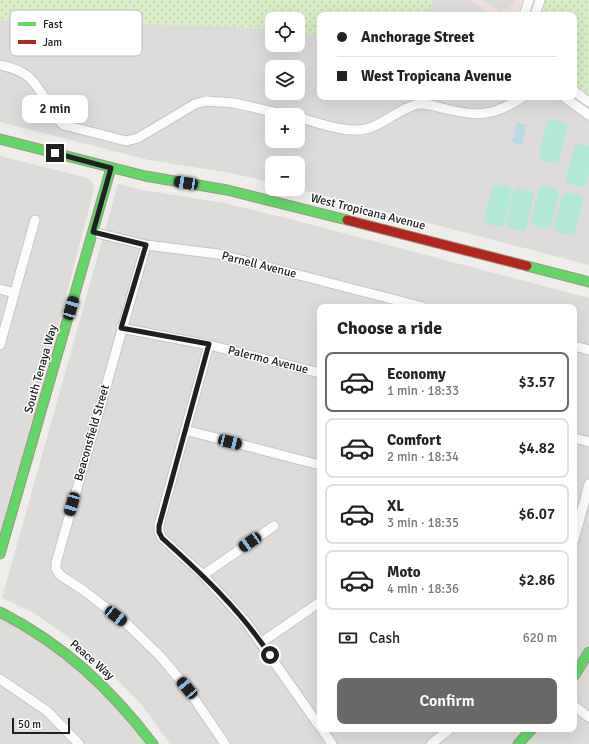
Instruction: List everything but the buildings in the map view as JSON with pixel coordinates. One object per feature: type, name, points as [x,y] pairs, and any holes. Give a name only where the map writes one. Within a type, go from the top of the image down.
[{"type":"street","points":[[525,12],[529,0]]},
{"type":"street","points":[[536,12],[540,0]]},
{"type":"street","points":[[0,65],[18,69],[31,78],[57,119],[64,125],[121,141],[138,138],[195,104],[206,100],[234,103],[265,110]]},
{"type":"street","points":[[577,93],[589,102]]},
{"type":"street","points":[[305,119],[360,130],[372,127],[410,107],[419,104],[430,105],[468,114],[481,115],[503,108],[518,100]]},
{"type":"street","points":[[568,100],[589,115]]},
{"type":"street","name":"West Tropicana Avenue","points":[[0,139],[145,176],[227,190],[283,203],[589,282]]},
{"type":"street","name":"South Tenaya Way","points":[[0,554],[111,168]]},
{"type":"street","points":[[0,345],[35,220]]},
{"type":"street","name":"Parnell Avenue","points":[[93,232],[146,245],[218,254],[411,304]]},
{"type":"street","name":"Beaconsfield Street","points":[[146,245],[121,328],[56,563],[56,569],[60,575],[83,590],[127,624],[160,656],[187,688],[225,744]]},
{"type":"street","points":[[0,289],[14,293]]},
{"type":"street","name":"Palermo Avenue","points":[[121,328],[209,344],[317,372]]},
{"type":"street","points":[[209,344],[159,526],[159,532],[162,538],[203,575],[246,622],[316,714]]},
{"type":"street","points":[[577,347],[589,350]]},
{"type":"street","points":[[185,430],[317,464]]},
{"type":"street","points":[[577,439],[589,442]]},
{"type":"street","points":[[577,526],[589,484]]},
{"type":"street","points":[[203,575],[274,526]]},
{"type":"street","points":[[262,642],[317,604]]},
{"type":"street","name":"Peace Way","points":[[0,612],[27,625],[69,654],[90,671],[130,713],[153,744]]},
{"type":"street","points":[[577,671],[589,652]]},
{"type":"street","points":[[0,679],[47,711],[80,744]]},
{"type":"street","points":[[577,708],[589,717]]},
{"type":"street","points":[[324,732],[332,744]]},
{"type":"street","points":[[431,744],[446,732]]},
{"type":"street","points":[[518,744],[529,732]]},
{"type":"shaded area","points":[[0,0],[589,0],[589,265],[305,191],[305,156],[265,156],[265,181],[231,173],[149,160],[0,122]]},
{"type":"shaded area","points":[[469,0],[525,0],[521,12],[488,12]]},
{"type":"shaded area","points":[[482,0],[515,0],[508,10],[504,8],[502,12]]},
{"type":"shaded area","points":[[453,121],[501,133],[494,165],[487,163],[486,167],[481,166],[480,170],[456,164],[459,148],[447,145]]},
{"type":"shaded area","points":[[0,156],[88,178],[93,183],[94,189],[0,550]]},
{"type":"shaded area","points":[[118,184],[142,190],[224,203],[286,218],[589,298],[589,744],[170,744],[141,704],[99,661],[77,643],[34,613],[2,598]]},
{"type":"shaded area","points":[[0,612],[69,654],[153,744],[0,744]]},
{"type":"green space","points":[[0,0],[434,1],[428,12],[317,12],[317,36],[305,34],[305,12],[265,12],[265,29],[237,27],[142,24],[142,10],[10,10],[10,20],[0,20]]},
{"type":"green space","points":[[545,0],[589,0],[589,98],[577,89],[577,12],[540,12]]},
{"type":"green space","points":[[551,119],[565,123],[567,127],[559,161],[555,163],[542,160],[539,155],[547,123]]},
{"type":"green space","points":[[578,144],[589,146],[589,172],[586,185],[582,187],[569,184],[566,179],[574,147]]},
{"type":"green space","points":[[496,184],[510,187],[512,191],[504,225],[500,227],[488,224],[484,220],[492,187]]},
{"type":"green space","points":[[543,186],[557,189],[559,193],[551,227],[547,229],[535,226],[531,221],[539,189]]},
{"type":"green space","points":[[518,188],[532,191],[534,195],[526,229],[522,231],[509,228],[506,224],[513,191]]},
{"type":"green space","points":[[567,192],[581,195],[583,199],[575,233],[571,235],[558,232],[554,227],[563,195]]},
{"type":"water","points":[[517,122],[527,125],[522,145],[512,142]]},
{"type":"traffic: fast","points":[[0,139],[145,176],[227,190],[347,220]]},
{"type":"traffic: fast","points":[[0,554],[111,168]]},
{"type":"traffic: fast","points":[[527,266],[589,282]]},
{"type":"traffic: fast","points":[[0,612],[45,639],[84,669],[120,704],[153,744]]},
{"type":"traffic: fast","points":[[577,671],[589,652]]},
{"type":"traffic: fast","points":[[518,744],[529,732]]},
{"type":"traffic: jam","points":[[347,220],[527,266]]},
{"type":"route","points":[[55,153],[111,168],[93,232],[146,245],[121,328],[209,344],[159,526],[159,532],[162,538],[203,575],[246,622],[270,655]]}]
